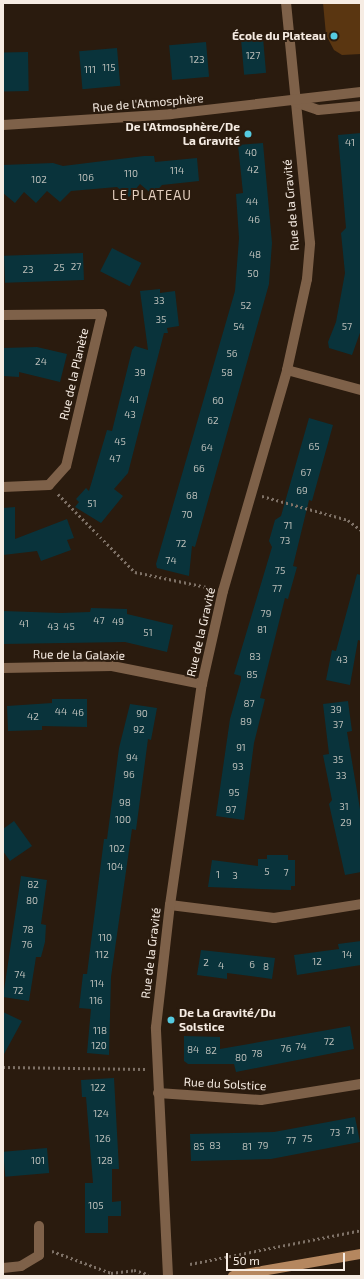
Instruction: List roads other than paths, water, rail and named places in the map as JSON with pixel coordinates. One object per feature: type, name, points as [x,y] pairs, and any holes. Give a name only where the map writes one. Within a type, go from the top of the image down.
[{"type":"main road","points":[[233,1276],[361,1254]]},
{"type":"street","name":"Rue de la Gravité","points":[[168,1276],[157,1069],[158,997],[170,905],[202,684],[223,591],[252,494],[302,312],[310,243],[286,3]]},
{"type":"street","name":"Rue de l'Atmosphère","points":[[3,125],[103,120],[295,102],[316,95],[361,92]]},
{"type":"street","name":"Rue de l'Atmosphère","points":[[295,102],[318,110],[361,106]]},
{"type":"street","name":"Rue de la Planète","points":[[3,315],[102,314],[66,466],[49,485],[3,487]]},
{"type":"street","points":[[287,370],[361,390]]},
{"type":"street","name":"Rue de la Galaxie","points":[[3,668],[112,666],[202,684]]},
{"type":"street","points":[[170,905],[274,918],[361,904]]},
{"type":"street","name":"Rue du Solstice","points":[[158,1093],[261,1100],[361,1084]]},
{"type":"street","points":[[3,1268],[31,1262],[41,1249],[39,1226]]},
{"type":"place","name":"École du Plateau","points":[[334,36]]},
{"type":"place","name":"De l'Atmosphère/De La Gravité","points":[[248,134]]},
{"type":"place","name":"De La Gravité/Du Solstice","points":[[171,1020]]},
{"type":"district","name":"LE PLATEAU","points":[[152,195]]}]
